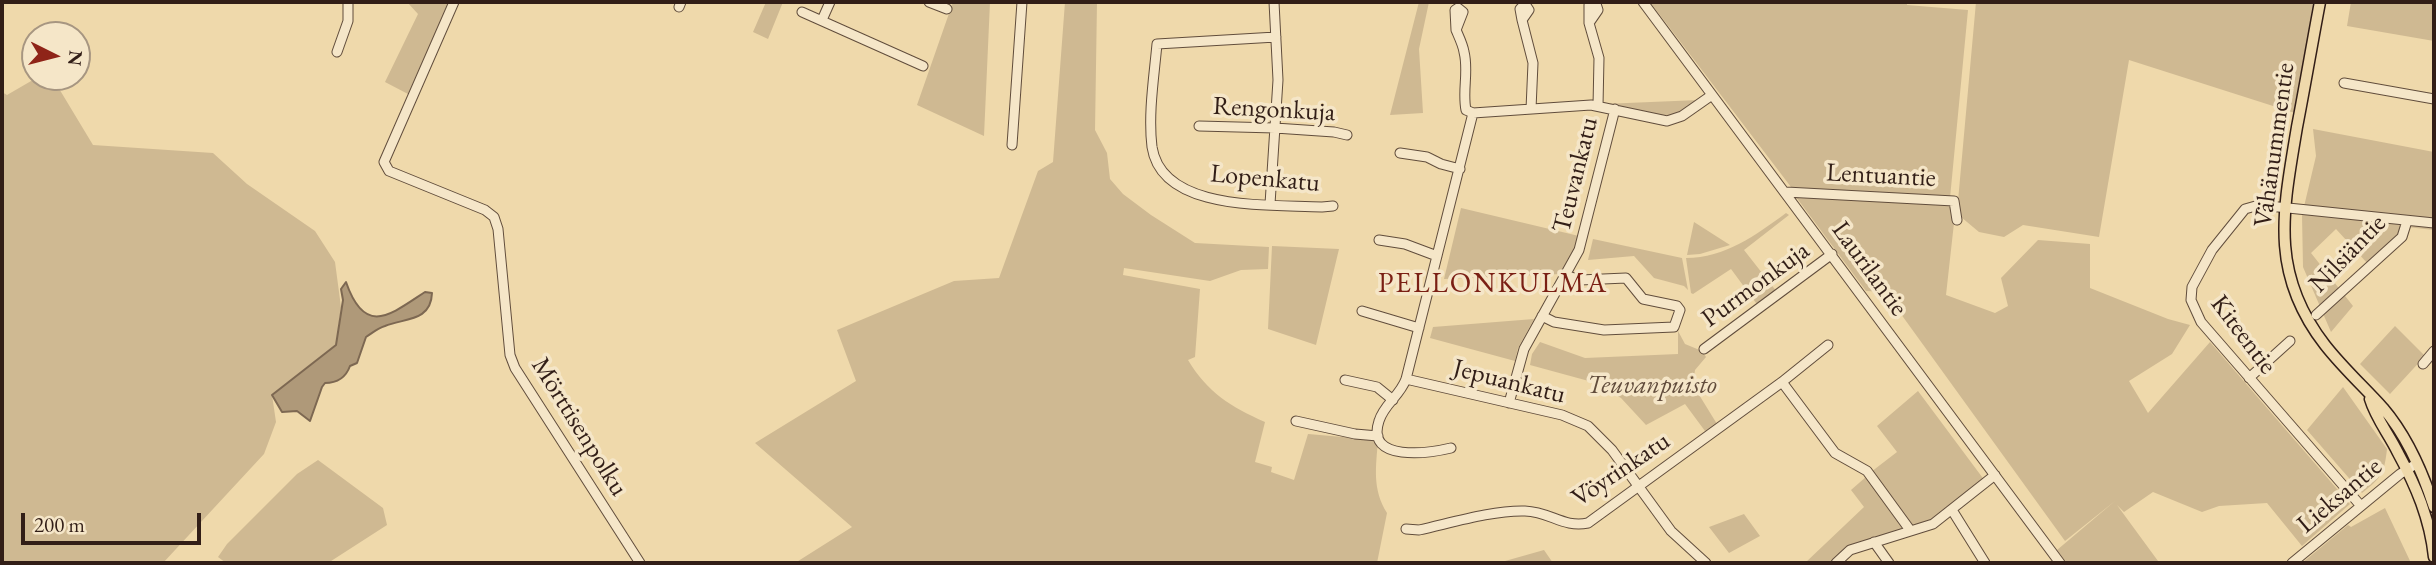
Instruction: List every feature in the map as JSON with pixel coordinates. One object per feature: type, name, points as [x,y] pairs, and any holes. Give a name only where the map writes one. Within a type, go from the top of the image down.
[{"type":"main road","name":"Vähänummentie","points":[[2320,2],[2284,207],[2285,258],[2302,310],[2325,345],[2369,396],[2375,415],[2434,506]]},
{"type":"main road","name":"Vähänummentie","points":[[2411,467],[2425,509],[2434,557]]},
{"type":"street","points":[[337,52],[348,21],[348,2]]},
{"type":"street","name":"Mörttisenpolku","points":[[454,2],[384,162],[389,171],[485,210],[494,217],[498,229],[510,355],[515,368],[640,563]]},
{"type":"street","points":[[822,20],[830,2]]},
{"type":"street","points":[[929,2],[947,9]]},
{"type":"street","points":[[1012,145],[1022,2]]},
{"type":"street","points":[[1270,204],[1278,80],[1274,2]]},
{"type":"street","name":"Laurilantie","points":[[1643,2],[2060,563]]},
{"type":"street","points":[[802,12],[923,66]]},
{"type":"street","points":[[1522,20],[1532,63],[1531,109]]},
{"type":"street","points":[[1589,23],[1599,58],[1598,106]]},
{"type":"street","points":[[1456,30],[1464,51],[1466,110],[1473,113],[1598,106],[1667,121],[1682,116],[1712,95]]},
{"type":"street","name":"Lopenkatu","points":[[1276,37],[1157,44],[1152,148],[1163,172],[1186,191],[1212,200],[1334,206]]},
{"type":"street","points":[[2344,83],[2434,99]]},
{"type":"street","name":"Teuvankatu","points":[[1509,403],[1524,349],[1579,250],[1615,109]]},
{"type":"street","points":[[1378,436],[1378,423],[1402,391],[1406,379],[1473,113]]},
{"type":"street","name":"Rengonkuja","points":[[1199,126],[1275,128],[1347,135]]},
{"type":"street","points":[[1401,153],[1427,157],[1460,169]]},
{"type":"street","name":"Lentuantie","points":[[1786,192],[1954,201],[1957,220]]},
{"type":"street","name":"Kiteentie","points":[[2284,207],[2259,205],[2245,209],[2212,250],[2192,287],[2191,300],[2201,322],[2361,506]]},
{"type":"street","name":"Nilsiäntie","points":[[2284,207],[2434,223]]},
{"type":"street","name":"Nilsiäntie","points":[[2316,316],[2402,237],[2407,221]]},
{"type":"street","points":[[1379,240],[1405,244],[1437,256]]},
{"type":"street","name":"Purmonkuja","points":[[1704,349],[1832,254]]},
{"type":"street","points":[[1542,316],[1553,321],[1604,330],[1674,327],[1680,310],[1677,306],[1643,299],[1626,278],[1580,280],[1565,275]]},
{"type":"street","points":[[1362,311],[1419,328]]},
{"type":"street","points":[[2249,378],[2290,341]]},
{"type":"street","name":"Vöyrinkatu","points":[[1406,529],[1419,530],[1524,511],[1547,514],[1573,526],[1588,523],[1782,382],[1828,345]]},
{"type":"street","points":[[2423,364],[2434,351]]},
{"type":"street","name":"Jepuankatu","points":[[1406,379],[1562,415],[1588,426],[1612,450],[1671,530],[1706,563]]},
{"type":"street","points":[[1345,380],[1377,387],[1393,400]]},
{"type":"street","points":[[1782,382],[1835,453],[1867,471],[1910,530]]},
{"type":"street","points":[[1296,421],[1355,434],[1378,436],[1391,449],[1403,454],[1426,454],[1451,448]]},
{"type":"street","name":"Lieksantie","points":[[2292,563],[2411,467]]},
{"type":"street","points":[[1836,563],[1850,550],[1933,524],[1995,475]]},
{"type":"street","points":[[1952,510],[1985,563]]},
{"type":"street","points":[[1874,542],[1889,563]]},
{"type":"green space","points":[[407,2],[449,2],[408,94],[385,82],[418,14]]},
{"type":"green space","points":[[766,2],[783,2],[768,39],[753,32]]},
{"type":"green space","points":[[953,2],[990,2],[984,136],[917,105]]},
{"type":"green space","points":[[1065,2],[1097,2],[1095,130],[1107,153],[1110,179],[1123,194],[1195,243],[1269,247],[1268,269],[1241,270],[1210,281],[1124,268],[1123,275],[1200,289],[1195,357],[1188,360],[1212,390],[1241,410],[1265,422],[1255,462],[1272,467],[1271,472],[1294,480],[1308,434],[1378,440],[1377,486],[1387,513],[1377,563],[795,563],[852,527],[755,443],[856,381],[837,330],[954,281],[999,278],[1038,171],[1053,162]]},
{"type":"green space","points":[[1419,2],[1429,2],[1419,49],[1423,113],[1390,115]]},
{"type":"green space","points":[[1650,2],[1907,2],[1907,5],[1968,10],[1950,198],[1791,187]]},
{"type":"green space","points":[[1976,2],[2315,2],[2295,113],[2129,60],[2099,237],[2023,225],[2004,237],[1979,232],[1961,217],[1958,201]]},
{"type":"green space","points":[[2351,2],[2434,2],[2434,41],[2347,26]]},
{"type":"green space","points":[[21,87],[21,91],[60,91],[93,145],[213,153],[247,184],[315,231],[335,262],[341,307],[336,345],[272,395],[276,422],[264,454],[163,563],[2,563],[2,92],[7,95]]},
{"type":"green space","points":[[1699,100],[1681,113],[1667,118],[1603,104]]},
{"type":"green space","points":[[2313,129],[2434,152],[2434,230],[2407,227],[2368,264],[2336,229],[2311,253],[2353,306],[2331,332],[2303,267],[2302,215],[2316,156]]},
{"type":"green space","points":[[1796,197],[1949,204],[1954,223],[1946,295],[1995,313],[2008,306],[2001,278],[2038,240],[2090,244],[2090,288],[2190,325],[2172,354],[2129,381],[2148,413],[2210,342],[2350,504],[2302,546],[2267,503],[2219,506],[2202,512],[2153,492],[2124,512],[2117,505],[2158,561],[2156,563],[2067,563],[2057,550],[2115,501],[2065,541],[1885,292],[1866,291]]},
{"type":"green space","points":[[1461,208],[1579,236],[1576,248],[1561,274],[1444,279]]},
{"type":"green space","points":[[1786,213],[1789,215],[1744,250],[1777,292],[1759,307],[1731,269],[1691,293],[1686,258],[1727,250]]},
{"type":"green space","points":[[1694,222],[1730,245],[1687,255]]},
{"type":"green space","points":[[1593,239],[1682,258],[1688,290],[1684,286],[1654,278],[1634,256],[1588,260]]},
{"type":"green space","points":[[1272,246],[1339,249],[1316,345],[1268,329]]},
{"type":"green space","points":[[1534,319],[1518,348],[1515,361],[1430,338],[1433,327]]},
{"type":"green space","points":[[2395,326],[2425,356],[2390,394],[2360,364]]},
{"type":"green space","name":"Teuvanpuisto","points":[[1678,331],[1685,344],[1702,351],[1706,357],[1695,370],[1693,385],[1717,424],[1705,431],[1685,404],[1646,425],[1621,398],[1596,383],[1530,365],[1532,354],[1540,342],[1585,358],[1678,354]]},
{"type":"green space","points":[[2343,387],[2387,449],[2381,474],[2362,493],[2307,430]]},
{"type":"green space","points":[[1918,391],[1985,481],[1931,522],[1911,528],[1871,472],[1897,452],[1877,426]]},
{"type":"green space","points":[[318,460],[383,508],[387,525],[328,563],[226,563],[218,557],[227,544],[297,474]]},
{"type":"green space","points":[[1867,476],[1905,528],[1849,547],[1831,563],[1805,563],[1864,507],[1851,490]]},
{"type":"green space","points":[[2385,508],[2411,563],[2302,563],[2348,525],[2351,527]]},
{"type":"green space","points":[[1744,514],[1760,536],[1729,553],[1709,527]]},
{"type":"green space","points":[[1544,550],[1553,563],[1498,563]]},
{"type":"shaded area","points":[[346,282],[361,310],[370,315],[390,313],[425,292],[432,293],[427,309],[422,314],[382,327],[366,337],[357,363],[350,366],[341,379],[325,383],[322,387],[310,421],[297,411],[282,412],[272,395],[336,345],[343,300],[341,289]]},
{"type":"district","name":"PELLONKULMA","points":[[1493,284]]}]
